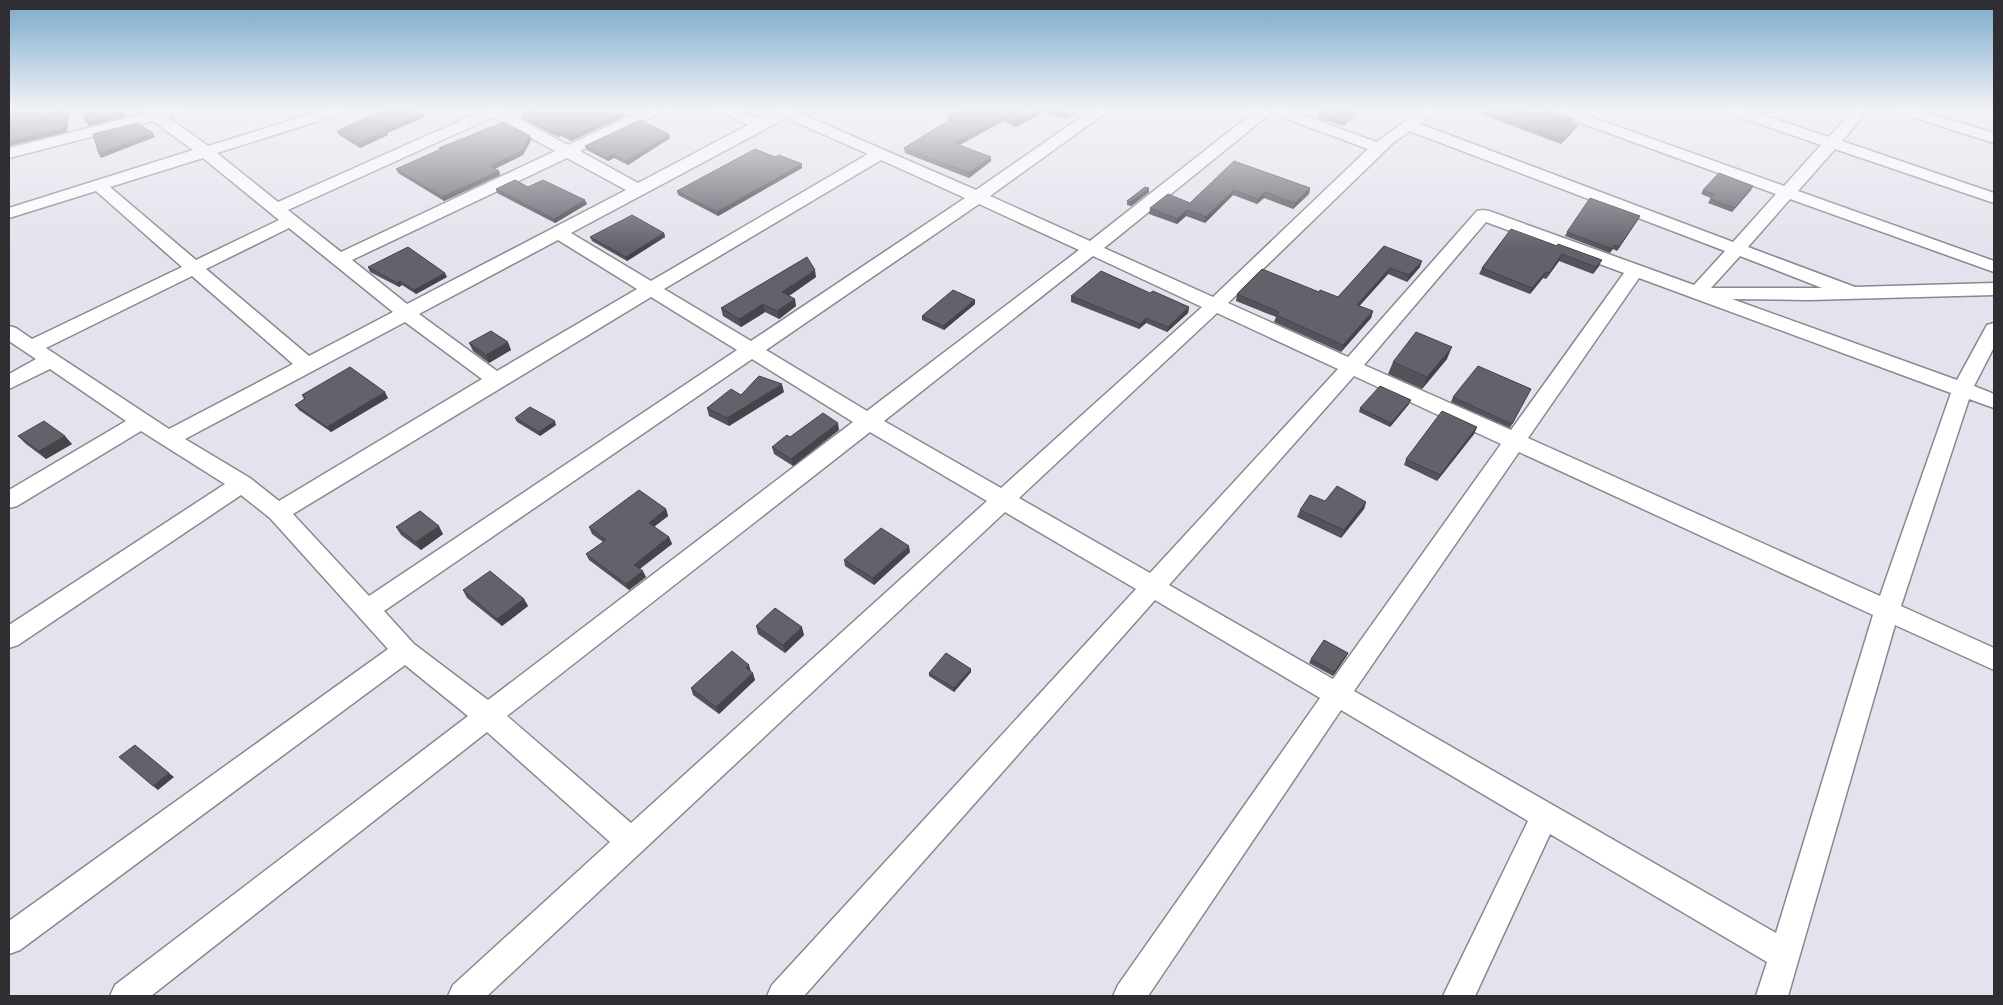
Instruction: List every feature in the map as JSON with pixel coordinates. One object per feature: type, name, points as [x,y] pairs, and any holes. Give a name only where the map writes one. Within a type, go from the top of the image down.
[{"type":"street","points":[[9,212],[188,155]]},
{"type":"street","points":[[209,155],[406,314],[496,380]]},
{"type":"street","points":[[276,209],[392,155]]},
{"type":"street","points":[[338,260],[562,155]]},
{"type":"street","points":[[573,155],[639,190]]},
{"type":"street","points":[[168,439],[704,155]]},
{"type":"street","points":[[278,512],[496,380],[878,155]]},
{"type":"street","points":[[882,155],[1994,659]]},
{"type":"street","points":[[367,610],[978,197],[1037,155]]},
{"type":"street","points":[[126,996],[1210,155]]},
{"type":"street","points":[[464,996],[1215,305],[1372,155]]},
{"type":"street","points":[[1487,155],[1853,293]]},
{"type":"street","points":[[1684,155],[1994,266]]},
{"type":"street","points":[[1696,293],[1820,155]]},
{"type":"street","points":[[1865,155],[1994,198]]},
{"type":"street","points":[[97,184],[308,366]]},
{"type":"street","points":[[783,996],[1351,366],[1483,215],[1994,401]]},
{"type":"street","points":[[31,347],[290,221]]},
{"type":"street","points":[[559,232],[868,421],[1784,955]]},
{"type":"street","points":[[1129,996],[1337,694],[1635,270]]},
{"type":"street","points":[[1696,293],[1809,294],[1994,289]]},
{"type":"street","points":[[1772,996],[1888,610],[1962,389],[1994,329]]},
{"type":"street","points":[[9,332],[168,439],[242,484],[278,512],[405,651],[488,716],[631,842]]},
{"type":"street","points":[[9,382],[51,360]]},
{"type":"street","points":[[9,500],[141,421]]},
{"type":"street","points":[[9,638],[242,484]]},
{"type":"street","points":[[9,938],[405,651]]},
{"type":"street","points":[[1459,996],[1545,815]]},
{"type":"building","points":[[428,155],[514,155],[490,166],[499,171],[442,197],[396,169]]},
{"type":"building","points":[[601,155],[611,155],[606,158]]},
{"type":"building","points":[[615,155],[636,155],[627,161]]},
{"type":"building","points":[[744,155],[770,155],[775,157],[779,155],[802,164],[717,212],[677,191]]},
{"type":"building","points":[[922,155],[985,155],[991,157],[969,173]]},
{"type":"building","points":[[1234,161],[1310,188],[1295,203],[1265,192],[1258,199],[1234,190],[1206,217],[1187,210],[1177,219],[1150,208],[1168,194],[1190,203]]},
{"type":"building","points":[[1719,173],[1753,186],[1735,208],[1710,199],[1714,194],[1703,190]]},
{"type":"building","points":[[515,180],[528,187],[543,180],[585,200],[554,219],[496,189]]},
{"type":"building","points":[[1145,187],[1149,188],[1131,202],[1127,201]]},
{"type":"building","points":[[1590,198],[1640,216],[1619,247],[1615,245],[1612,249],[1567,232]]},
{"type":"building","points":[[632,215],[664,233],[626,257],[590,237]]},
{"type":"building","points":[[1511,229],[1602,260],[1596,267],[1562,254],[1549,273],[1546,272],[1532,288],[1482,268]]},
{"type":"building","points":[[1384,246],[1422,261],[1409,275],[1390,268],[1357,305],[1373,311],[1343,345],[1276,315],[1279,312],[1237,294],[1262,269],[1319,292],[1320,290],[1338,297]]},
{"type":"building","points":[[408,247],[445,273],[414,290],[400,281],[397,283],[368,267]]},
{"type":"building","points":[[807,257],[815,270],[782,292],[795,299],[777,311],[763,304],[739,319],[721,308]]},
{"type":"building","points":[[1101,271],[1150,293],[1153,291],[1189,307],[1168,327],[1146,318],[1140,324],[1071,296]]},
{"type":"building","points":[[953,290],[975,300],[943,326],[922,316]]},
{"type":"building","points":[[491,331],[508,342],[486,355],[469,343]]},
{"type":"building","points":[[1416,332],[1452,347],[1427,377],[1393,362]]},
{"type":"building","points":[[1478,366],[1531,389],[1512,424],[1453,397]]},
{"type":"building","points":[[350,367],[385,392],[327,427],[295,405],[306,398],[302,395]]},
{"type":"building","points":[[759,376],[782,384],[727,418],[707,408],[731,389],[741,395]]},
{"type":"building","points":[[1380,386],[1411,400],[1391,423],[1360,408]]},
{"type":"building","points":[[530,407],[555,421],[539,432],[515,418]]},
{"type":"building","points":[[1442,411],[1477,427],[1440,475],[1406,459]]},
{"type":"building","points":[[823,413],[838,423],[791,459],[772,447],[787,435],[790,437]]},
{"type":"building","points":[[44,421],[65,436],[39,451],[18,436]]},
{"type":"building","points":[[1337,486],[1366,502],[1344,530],[1300,510],[1310,495],[1325,501]]},
{"type":"building","points":[[639,490],[666,509],[649,523],[669,537],[634,565],[643,571],[626,584],[586,554],[606,540],[589,527]]},
{"type":"building","points":[[420,511],[439,526],[416,542],[396,527]]},
{"type":"building","points":[[881,528],[909,546],[873,578],[844,560]]},
{"type":"building","points":[[490,571],[524,599],[497,619],[463,590]]},
{"type":"building","points":[[775,608],[802,627],[783,645],[756,626]]},
{"type":"building","points":[[1324,640],[1348,653],[1334,672],[1311,659]]},
{"type":"building","points":[[732,651],[749,665],[746,668],[753,673],[716,707],[691,688]]},
{"type":"building","points":[[946,653],[971,669],[954,688],[929,673]]},
{"type":"building","points":[[135,745],[169,773],[153,786],[119,757]]}]
